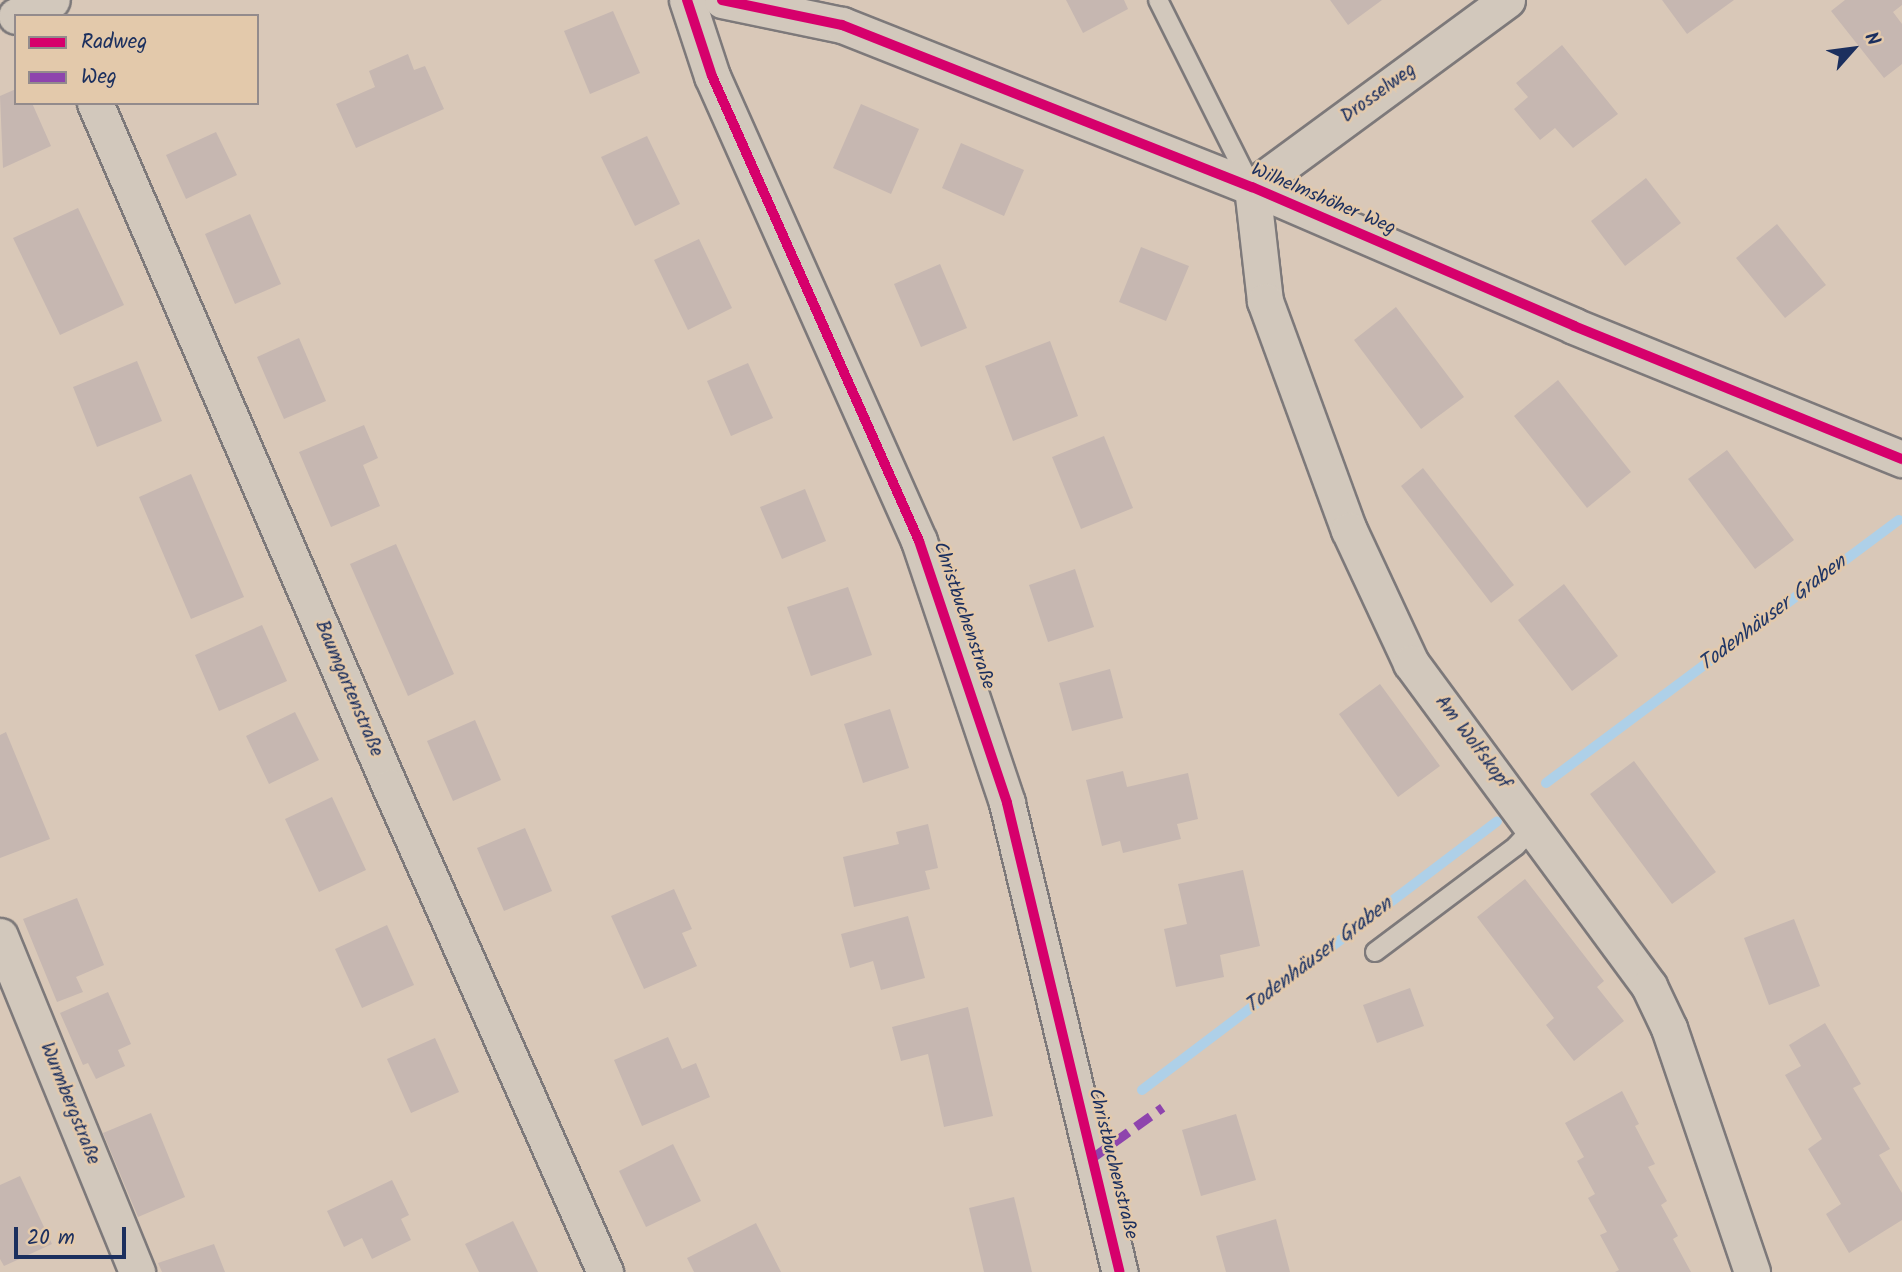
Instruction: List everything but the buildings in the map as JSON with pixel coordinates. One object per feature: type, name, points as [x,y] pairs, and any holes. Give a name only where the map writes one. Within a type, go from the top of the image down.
[{"type":"street","points":[[20,14],[51,0]]},
{"type":"street","name":"Christbuchenstraße","points":[[687,0],[712,76],[919,541],[1007,803],[1120,1272]]},
{"type":"street","name":"Wilhelmshöher Weg","points":[[722,0],[842,24],[1252,187],[1574,326],[1902,459]]},
{"type":"street","name":"Drosselweg","points":[[1252,187],[1507,0]]},
{"type":"street","name":"Baumgartenstraße","points":[[96,105],[390,787],[605,1272]]},
{"type":"street","name":"Am Wolfskopf","points":[[1252,187],[1265,301],[1349,530],[1411,663],[1649,986],[1669,1028],[1752,1272]]},
{"type":"street","name":"Wurmbergstraße","points":[[0,936],[137,1272]]},
{"type":"lane","points":[[1158,0],[1252,187]]},
{"type":"lane","points":[[1375,952],[1516,846],[1534,827]]},
{"type":"waterway","name":"Todenhäuser Graben","points":[[1546,783],[1899,520]]},
{"type":"waterway","name":"Todenhäuser Graben","points":[[1142,1090],[1497,822]]},
{"type":"marked path","points":[[1092,1158],[1163,1107]]},
{"type":"cycle path","points":[[687,0],[712,76],[919,541],[1007,803],[1120,1272]]},
{"type":"cycle path","points":[[722,0],[842,25],[1252,187],[1574,326],[1902,459]]}]
